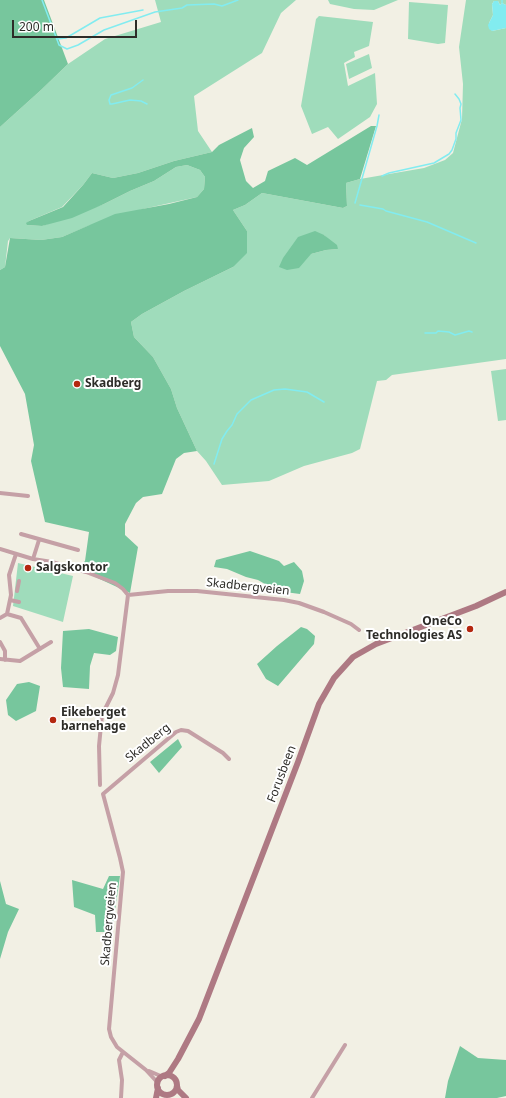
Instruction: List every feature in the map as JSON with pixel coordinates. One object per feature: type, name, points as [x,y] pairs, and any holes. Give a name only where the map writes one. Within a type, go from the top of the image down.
[{"type":"main road","name":"Forusbeen","points":[[156,1098],[158,1085],[164,1076],[169,1073],[178,1059],[201,1013],[319,704],[334,678],[353,657],[376,644],[476,606],[506,592]]},
{"type":"main road","name":"Forusbeen","points":[[167,1096],[176,1091],[175,1076],[178,1059]]},
{"type":"main road","points":[[164,1076],[172,1077],[178,1090],[184,1098]]},
{"type":"main road","points":[[158,1085],[160,1092],[167,1096],[184,1098]]},
{"type":"street","points":[[0,493],[28,496]]},
{"type":"street","points":[[21,534],[78,550]]},
{"type":"street","points":[[33,559],[39,540]]},
{"type":"street","points":[[0,549],[86,572],[115,583],[123,588],[128,595],[118,675],[113,693],[102,716],[99,746],[100,785]]},
{"type":"street","points":[[7,614],[11,591],[10,575],[16,554]]},
{"type":"street","points":[[17,590],[19,581]]},
{"type":"street","name":"Skadbergveien","points":[[128,595],[172,591],[197,591],[291,602],[310,606],[339,618],[359,630]]},
{"type":"street","points":[[10,600],[19,602]]},
{"type":"street","points":[[0,618],[7,614],[21,618],[40,649]]},
{"type":"street","points":[[0,642],[5,651],[2,659],[20,661],[51,642]]},
{"type":"street","name":"Skadberg","points":[[102,794],[176,732],[181,730],[188,731],[223,753],[229,759]]},
{"type":"street","name":"Skadbergveien","points":[[102,794],[123,872],[110,1029],[114,1042],[123,1052],[146,1070],[158,1085]]},
{"type":"street","points":[[312,1098],[345,1045]]},
{"type":"street","points":[[121,1098],[122,1080],[119,1060],[123,1052]]},
{"type":"street","name":"Skadbergveien","points":[[146,1070],[164,1076]]},
{"type":"green space","points":[[0,0],[44,0],[68,64],[0,127]]},
{"type":"green space","points":[[155,0],[296,0],[281,13],[262,53],[194,96],[198,131],[212,152],[174,161],[138,173],[113,178],[92,173],[62,207],[29,221],[27,225],[42,226],[104,204],[154,181],[176,167],[187,165],[200,170],[205,177],[204,189],[197,197],[143,209],[88,226],[62,237],[41,240],[10,238],[8,241],[5,267],[0,270],[0,127],[68,64],[105,39],[161,22]]},
{"type":"green space","points":[[328,0],[398,0],[374,10],[354,9],[330,4]]},
{"type":"green space","points":[[466,0],[506,0],[506,5],[502,3],[500,5],[498,1],[494,1],[492,4],[493,15],[489,23],[492,31],[506,28],[506,359],[392,375],[386,380],[377,381],[360,449],[352,453],[304,466],[269,481],[222,485],[206,461],[197,451],[177,408],[171,389],[153,357],[134,337],[131,322],[142,314],[184,291],[233,267],[247,231],[233,210],[245,205],[262,193],[343,208],[347,206],[346,183],[360,179],[424,168],[445,160],[453,153],[462,119],[463,84],[459,47]],"holes":[[[324,235],[338,249],[326,250],[311,254]]]},
{"type":"green space","points":[[409,2],[448,5],[445,43],[438,44],[408,39]]},
{"type":"green space","points":[[319,16],[373,22],[369,46],[354,52],[355,57],[344,63],[348,86],[375,73],[377,104],[370,117],[338,139],[328,127],[312,134],[301,106],[316,19]]},
{"type":"green space","points":[[369,54],[372,68],[349,79],[346,64]]},
{"type":"green space","points":[[371,126],[376,126],[360,179],[346,183],[347,206],[343,208],[262,193],[245,205],[233,210],[247,231],[247,253],[233,267],[184,291],[142,314],[131,322],[134,337],[153,357],[171,389],[177,408],[197,451],[184,453],[176,459],[162,494],[143,497],[136,503],[125,524],[125,535],[138,547],[130,593],[78,569],[85,561],[89,532],[45,522],[31,461],[34,445],[25,394],[0,346],[0,270],[5,267],[10,238],[41,240],[62,237],[115,214],[197,197],[204,189],[205,177],[200,170],[187,165],[176,167],[154,181],[72,218],[42,226],[27,225],[26,223],[29,221],[63,207],[92,173],[113,178],[138,173],[174,161],[212,152],[219,145],[252,128],[254,137],[244,148],[240,160],[246,181],[253,188],[265,181],[268,171],[295,158],[307,165]]},
{"type":"green space","points":[[315,231],[324,235],[337,245],[338,249],[326,250],[311,254],[299,268],[287,270],[279,267],[283,258],[298,237]]},
{"type":"green space","points":[[506,369],[506,420],[498,421],[491,371]]},
{"type":"green space","points":[[250,551],[279,561],[284,566],[294,562],[302,571],[304,581],[300,594],[277,591],[258,580],[227,569],[214,567],[216,560]]},
{"type":"green space","points":[[18,563],[73,576],[63,622],[13,606]]},
{"type":"green space","points":[[301,627],[307,629],[315,636],[314,644],[278,686],[266,679],[257,664]]},
{"type":"green space","points":[[89,629],[118,637],[116,651],[110,655],[94,653],[90,666],[89,689],[63,687],[61,668],[63,631]]},
{"type":"green space","points":[[29,682],[40,686],[36,711],[16,721],[8,715],[6,700],[17,684]]},
{"type":"green space","points":[[178,739],[182,747],[159,773],[150,762]]},
{"type":"green space","points":[[109,876],[120,876],[112,932],[96,932],[95,915],[74,907],[72,880],[103,889]]},
{"type":"green space","points":[[0,881],[6,904],[19,909],[8,932],[0,959]]},
{"type":"green space","points":[[460,1046],[478,1058],[506,1060],[506,1096],[497,1098],[445,1098],[448,1081]]},
{"type":"water","points":[[494,1],[498,1],[500,5],[502,3],[506,5],[506,28],[492,31],[489,29],[488,25],[493,15],[492,4]]},
{"type":"waterway","points":[[42,0],[59,45],[67,49],[78,45],[104,30],[155,12],[182,8],[187,5],[214,4],[222,6],[238,0]]},
{"type":"waterway","points":[[57,39],[66,38],[100,18],[143,10]]},
{"type":"waterway","points":[[143,80],[132,88],[111,95],[109,100],[110,104],[130,100],[141,101],[147,104]]},
{"type":"waterway","points":[[382,176],[389,173],[434,163],[449,154],[456,139],[456,133],[461,120],[461,104],[455,94]]},
{"type":"waterway","points":[[355,203],[379,115]]},
{"type":"waterway","points":[[360,205],[383,209],[427,222],[476,243]]},
{"type":"waterway","points":[[425,333],[436,333],[438,331],[449,332],[455,335],[469,331],[472,332]]},
{"type":"waterway","points":[[214,464],[222,439],[232,425],[237,414],[251,400],[274,390],[285,389],[307,392],[324,402]]},
{"type":"place","name":"Skadberg","points":[[77,384]]},
{"type":"place","name":"Salgskontor","points":[[28,568]]},
{"type":"place","name":"OneCo Technologies AS","points":[[470,629]]},
{"type":"place","name":"Eikeberget barnehage","points":[[53,720]]}]
